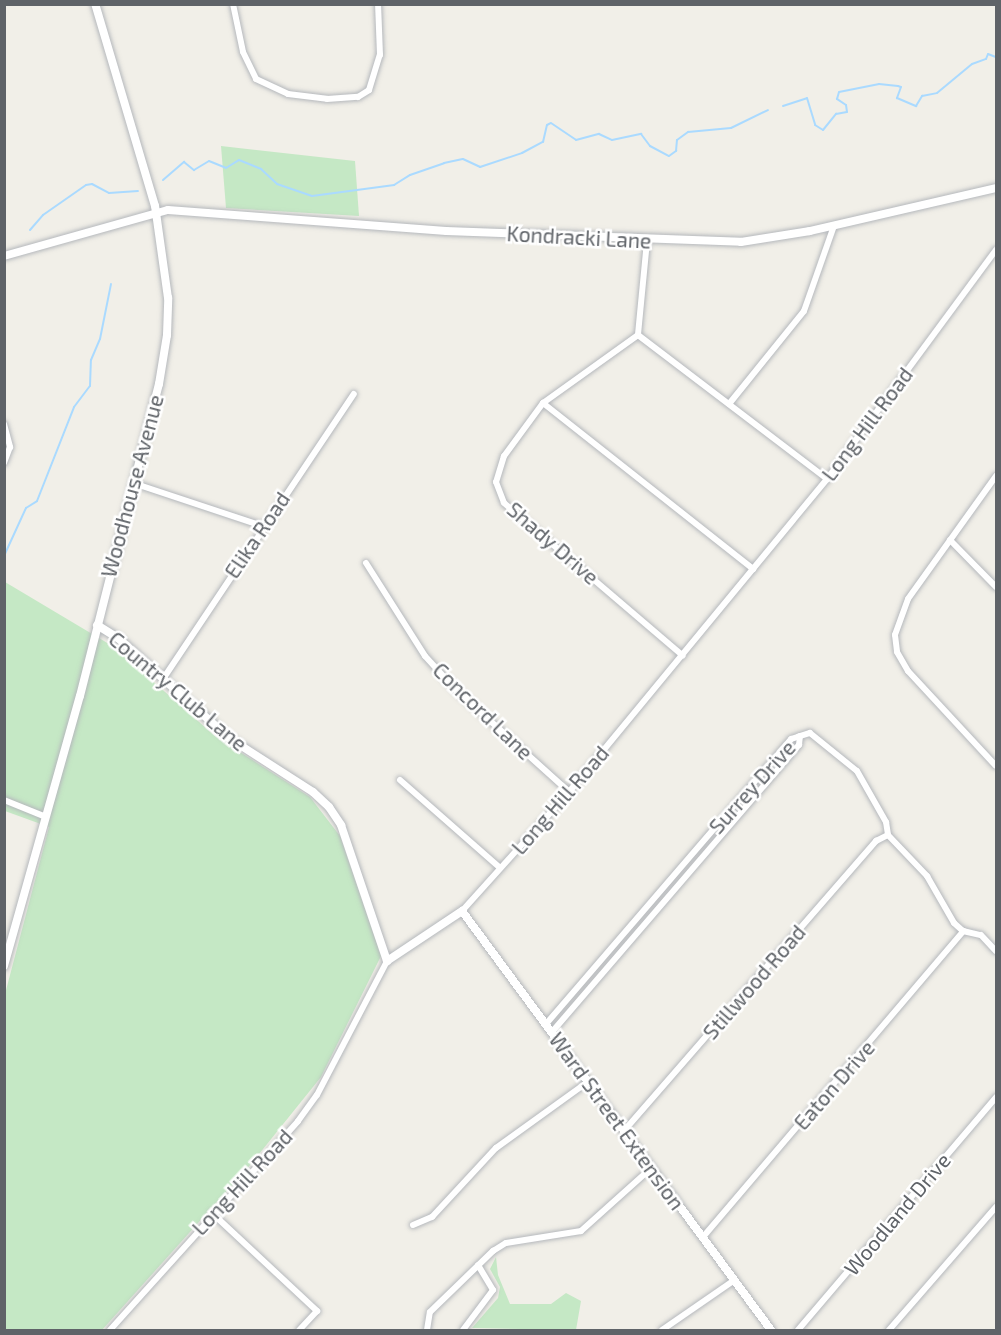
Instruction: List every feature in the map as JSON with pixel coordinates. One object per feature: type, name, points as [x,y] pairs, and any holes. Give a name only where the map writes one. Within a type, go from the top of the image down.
[{"type":"main road","name":"Woodhouse Avenue","points":[[4,966],[97,625],[159,384],[167,335],[168,298],[157,212],[95,4]]},
{"type":"main road","name":"Kondracki Lane","points":[[4,256],[157,212],[185,211],[422,230],[647,241],[741,242],[834,226],[996,188]]},
{"type":"street","points":[[233,4],[243,51],[256,80],[288,94],[327,99],[358,97],[369,90],[380,55],[378,4]]},
{"type":"street","points":[[729,404],[804,312],[834,226]]},
{"type":"street","points":[[647,241],[638,335],[827,479]]},
{"type":"street","name":"Long Hill Road","points":[[110,1330],[212,1213],[298,1122],[317,1095],[387,961],[462,911],[569,792],[827,479],[996,250]]},
{"type":"street","name":"Shady Drive","points":[[638,335],[543,403],[504,456],[496,482],[504,503],[683,656]]},
{"type":"street","name":"Elika Road","points":[[163,679],[262,526],[354,394]]},
{"type":"street","points":[[543,403],[753,569]]},
{"type":"street","points":[[4,424],[10,447],[4,463]]},
{"type":"street","points":[[996,476],[901,610],[895,644],[908,671],[996,766]]},
{"type":"street","points":[[133,483],[262,526]]},
{"type":"street","points":[[950,540],[996,587]]},
{"type":"street","name":"Concord Lane","points":[[366,563],[425,656],[457,691],[569,792]]},
{"type":"street","name":"Country Club Lane","points":[[97,625],[118,638],[228,738],[314,792],[329,807],[340,825],[387,961]]},
{"type":"street","points":[[800,736],[818,736],[857,771],[886,822],[888,835],[927,876],[963,932],[981,935],[996,951]]},
{"type":"street","name":"Surrey Drive","points":[[546,1024],[791,739],[800,736],[799,745],[552,1032]]},
{"type":"street","points":[[400,780],[500,868]]},
{"type":"street","points":[[4,800],[46,817]]},
{"type":"street","name":"Stillwood Road","points":[[623,1133],[876,841],[888,835]]},
{"type":"street","name":"Ward Street Extension","points":[[462,911],[552,1032],[649,1170],[703,1237],[771,1330]]},
{"type":"street","name":"Eaton Drive","points":[[703,1237],[963,932]]},
{"type":"street","points":[[414,1225],[432,1217],[496,1148],[586,1083]]},
{"type":"street","name":"Woodland Drive","points":[[798,1330],[996,1097]]},
{"type":"street","points":[[427,1330],[430,1312],[478,1265],[506,1244],[581,1231],[649,1170]]},
{"type":"street","points":[[889,1330],[996,1207]]},
{"type":"street","points":[[212,1213],[317,1311],[299,1330]]},
{"type":"street","points":[[463,1330],[493,1290],[478,1265]]},
{"type":"street","points":[[662,1330],[733,1281]]},
{"type":"green space","points":[[221,146],[355,161],[359,216],[226,208]]},
{"type":"green space","points":[[5,582],[114,647],[215,736],[310,797],[340,836],[381,956],[321,1077],[251,1164],[102,1330],[5,1330],[5,994],[49,827],[5,811]]},
{"type":"green space","points":[[496,1257],[498,1275],[510,1304],[551,1304],[566,1293],[581,1301],[576,1330],[472,1328],[498,1298],[500,1287],[490,1269]]},
{"type":"waterway","points":[[783,106],[807,98],[815,125],[823,130],[836,114],[847,112],[846,105],[837,99],[839,92],[879,84],[898,86],[901,87],[897,98],[916,106],[922,96],[937,93],[972,64],[986,59],[988,54],[996,57]]},
{"type":"waterway","points":[[163,180],[184,162],[194,170],[209,161],[226,168],[239,160],[261,169],[277,184],[312,196],[394,185],[410,175],[444,163],[463,159],[480,167],[522,153],[543,142],[547,125],[551,123],[576,140],[599,134],[612,140],[641,134],[650,146],[669,156],[676,151],[677,140],[688,132],[731,128],[768,110]]},
{"type":"waterway","points":[[30,230],[43,215],[86,185],[92,184],[109,193],[138,191]]},
{"type":"waterway","points":[[4,556],[26,508],[37,501],[74,407],[90,386],[91,360],[100,339],[111,284]]}]
